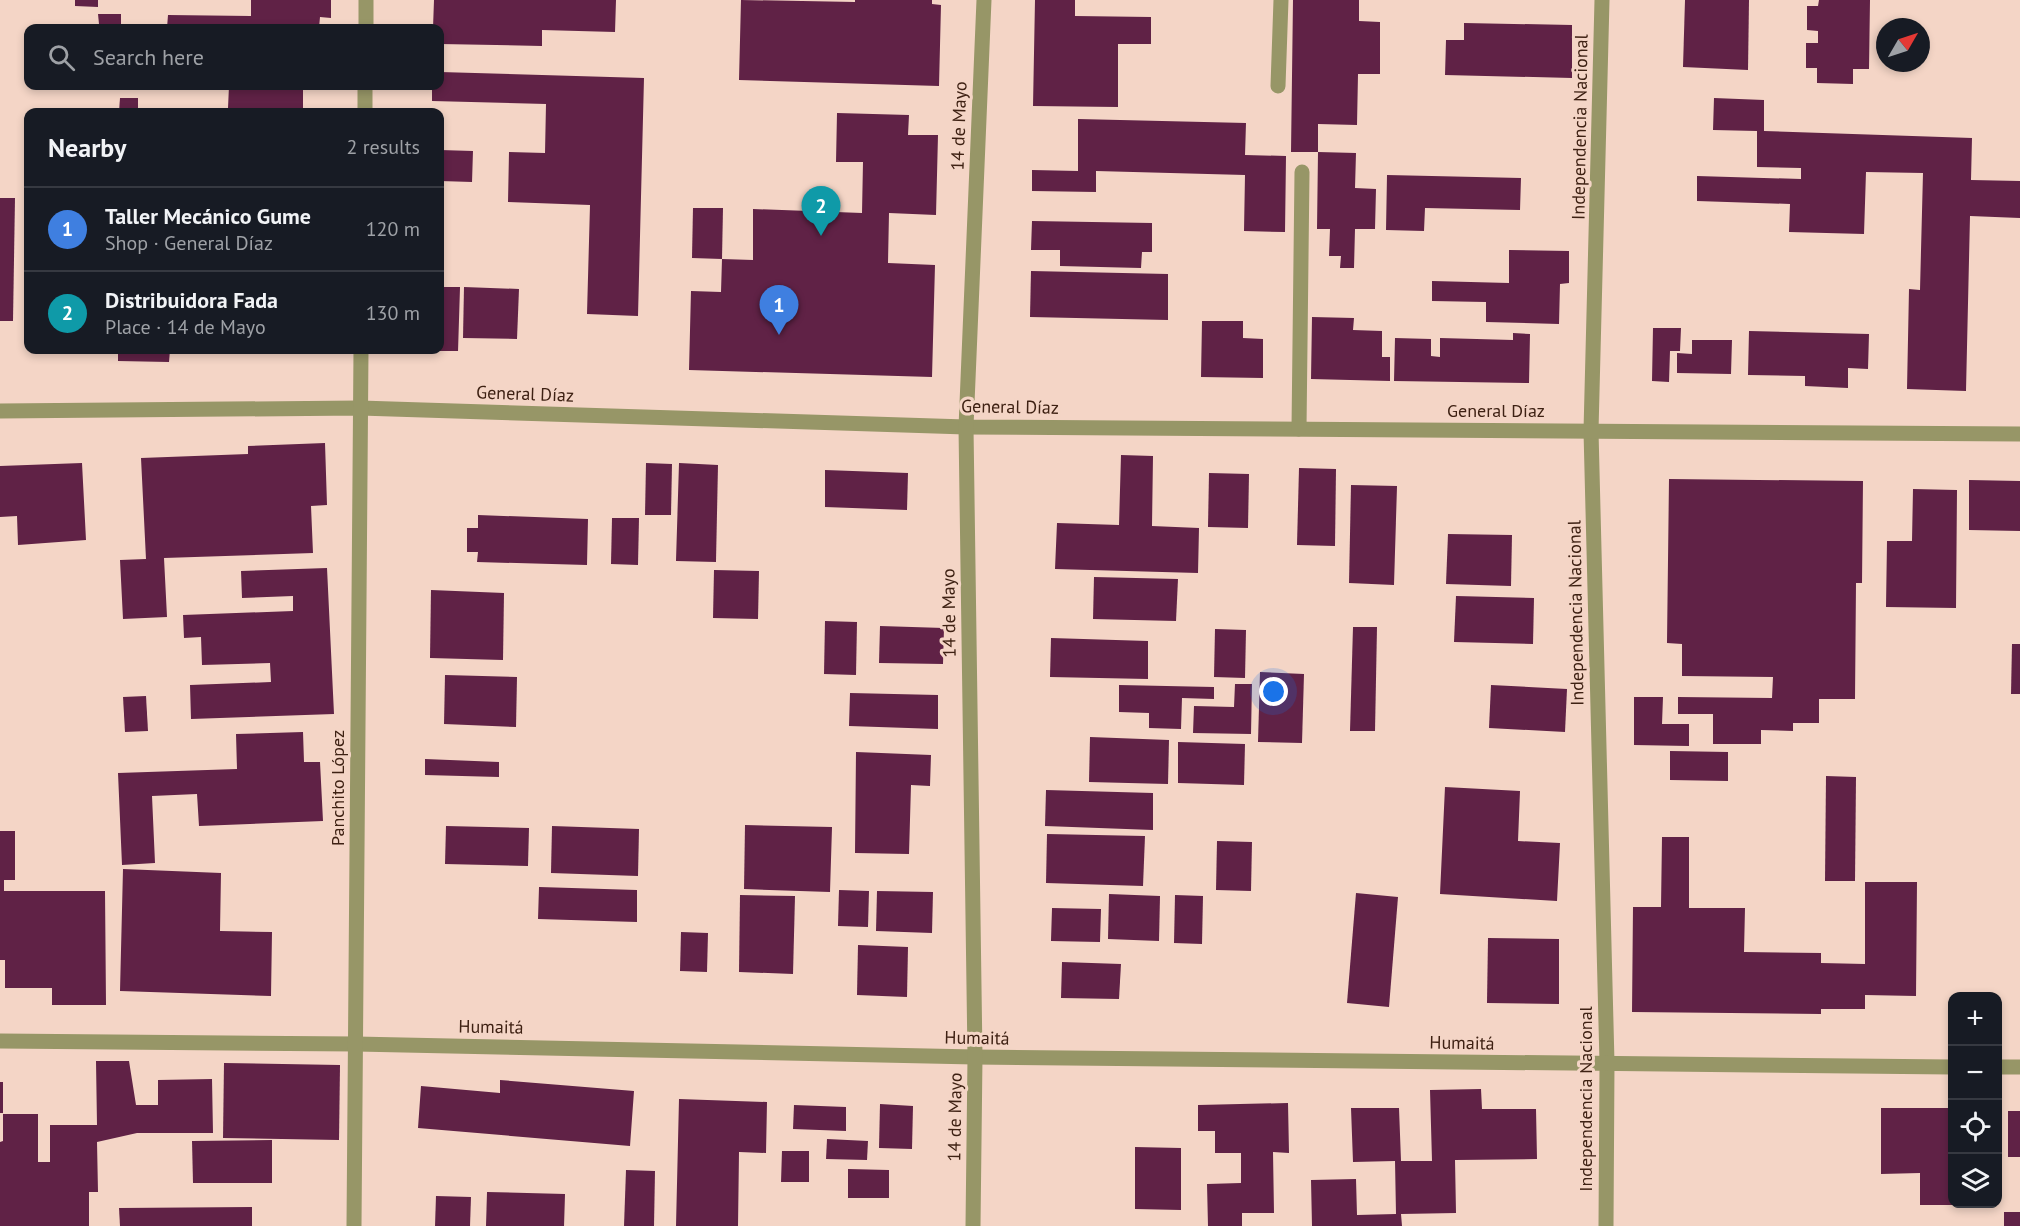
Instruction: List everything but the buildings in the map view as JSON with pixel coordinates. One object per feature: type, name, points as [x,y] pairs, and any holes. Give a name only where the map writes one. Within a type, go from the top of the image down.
[{"type":"street","points":[[366,0],[366,24]]},
{"type":"street","name":"14 de Mayo","points":[[973,1226],[975,1057],[966,427],[984,0]]},
{"type":"street","points":[[1278,86],[1281,0]]},
{"type":"street","name":"Independencia Nacional","points":[[1602,0],[1591,431],[1607,1063],[1606,1226]]},
{"type":"street","points":[[365,90],[365,108]]},
{"type":"street","points":[[1299,429],[1302,172]]},
{"type":"street","name":"Panchito López","points":[[354,1226],[361,354]]},
{"type":"street","name":"General Díaz","points":[[0,411],[360,408],[966,427],[2020,434]]},
{"type":"street","name":"Humaitá","points":[[0,1041],[356,1044],[975,1057],[1948,1066]]},
{"type":"street","points":[[2002,1067],[2020,1067]]},
{"type":"place","name":"Distribuidora Fada","points":[[821,236]]},
{"type":"place","name":"Taller Mecánico Gume","points":[[779,335]]}]
